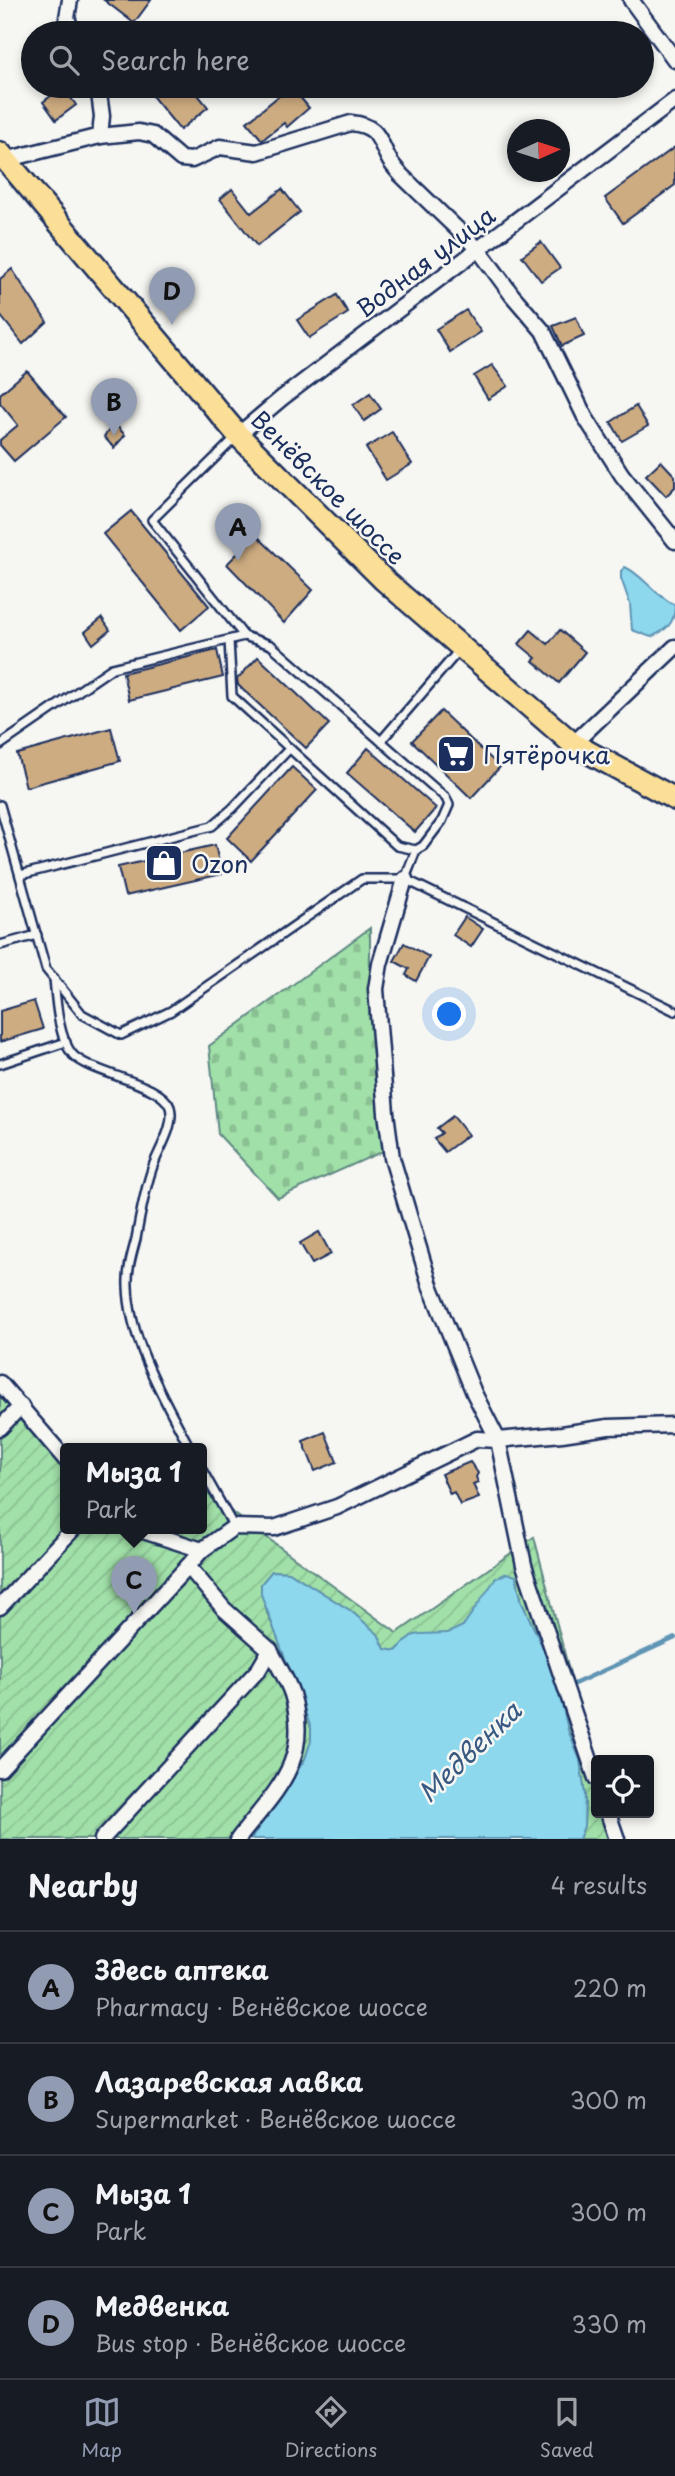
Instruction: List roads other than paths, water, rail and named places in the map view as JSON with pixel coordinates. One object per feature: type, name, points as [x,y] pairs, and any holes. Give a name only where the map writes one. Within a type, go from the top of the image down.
[{"type":"main road","name":"Венёвское шоссе","points":[[3,157],[238,435],[384,580],[573,744],[675,799]]},
{"type":"street","points":[[68,21],[70,0]]},
{"type":"street","points":[[631,0],[646,21]]},
{"type":"street","points":[[654,31],[675,60]]},
{"type":"street","points":[[100,98],[102,116],[100,136]]},
{"type":"street","name":"Водная улица","points":[[238,435],[282,398],[675,100]]},
{"type":"street","points":[[3,157],[100,136],[139,132],[153,135],[181,159],[192,160],[214,148],[229,147],[257,152],[351,123],[372,129],[401,175],[479,250],[544,331],[585,417],[622,475],[675,541]]},
{"type":"street","points":[[573,744],[675,646]]},
{"type":"street","points":[[405,879],[380,964],[376,989],[392,1158],[430,1285],[474,1393],[498,1440],[524,1565],[591,1763]]},
{"type":"street","points":[[0,1383],[60,1453]]},
{"type":"street","points":[[0,1428],[22,1406]]},
{"type":"street","points":[[0,1769],[202,1550],[234,1527],[274,1528],[306,1519],[337,1507],[477,1439],[498,1440],[608,1427],[675,1425]]},
{"type":"street","points":[[0,1607],[68,1534]]},
{"type":"street","points":[[153,1534],[202,1550]]},
{"type":"street","points":[[188,1566],[224,1609],[270,1650],[291,1692],[298,1736],[295,1758],[284,1780],[238,1839]]},
{"type":"street","points":[[102,1839],[259,1669],[270,1650]]},
{"type":"street","points":[[610,1818],[617,1839]]},
{"type":"lane","points":[[229,640],[232,696],[397,846],[415,850],[423,846],[442,821],[449,805],[437,789],[271,645],[244,636],[152,520],[238,435]]},
{"type":"lane","points":[[0,745],[112,668],[244,636]]},
{"type":"lane","points":[[381,741],[462,648]]},
{"type":"lane","points":[[20,876],[212,826],[233,808],[290,748]]},
{"type":"lane","points":[[0,805],[46,969],[82,1014],[121,1035],[171,1011],[362,879],[405,879],[675,1011]]},
{"type":"lane","points":[[405,879],[415,850]]},
{"type":"lane","points":[[0,945],[37,935]]},
{"type":"lane","points":[[53,978],[59,1020],[73,1054],[82,1061],[154,1091],[167,1101],[171,1108],[170,1122],[146,1187],[131,1262],[128,1296],[139,1338],[154,1377],[187,1443]]},
{"type":"lane","points":[[0,1064],[66,1042]]},
{"type":"lane","points":[[207,1478],[234,1527]]},
{"type":"water","points":[[625,567],[675,605],[674,617],[662,632],[651,637],[632,630],[630,604],[621,578],[621,571]]},
{"type":"water","points":[[272,1571],[289,1572],[351,1611],[378,1634],[385,1649],[396,1651],[411,1636],[448,1633],[463,1626],[496,1578],[507,1573],[516,1576],[522,1603],[547,1656],[559,1690],[568,1730],[580,1760],[585,1795],[584,1826],[579,1839],[251,1839],[305,1759],[311,1741],[311,1728],[261,1594],[261,1584]]},
{"type":"waterway","name":"Медвенка","points":[[574,1684],[675,1638]]},
{"type":"place","name":"Медвенка","points":[[172,325]]},
{"type":"place","name":"Лазаревская лавка","points":[[114,436]]},
{"type":"place","name":"Здесь аптека","points":[[238,561]]},
{"type":"place","name":"Пятёрочка","points":[[456,754]]},
{"type":"place","name":"Ozon","points":[[164,863]]},
{"type":"place","name":"Мыза 1","points":[[134,1614]]}]
